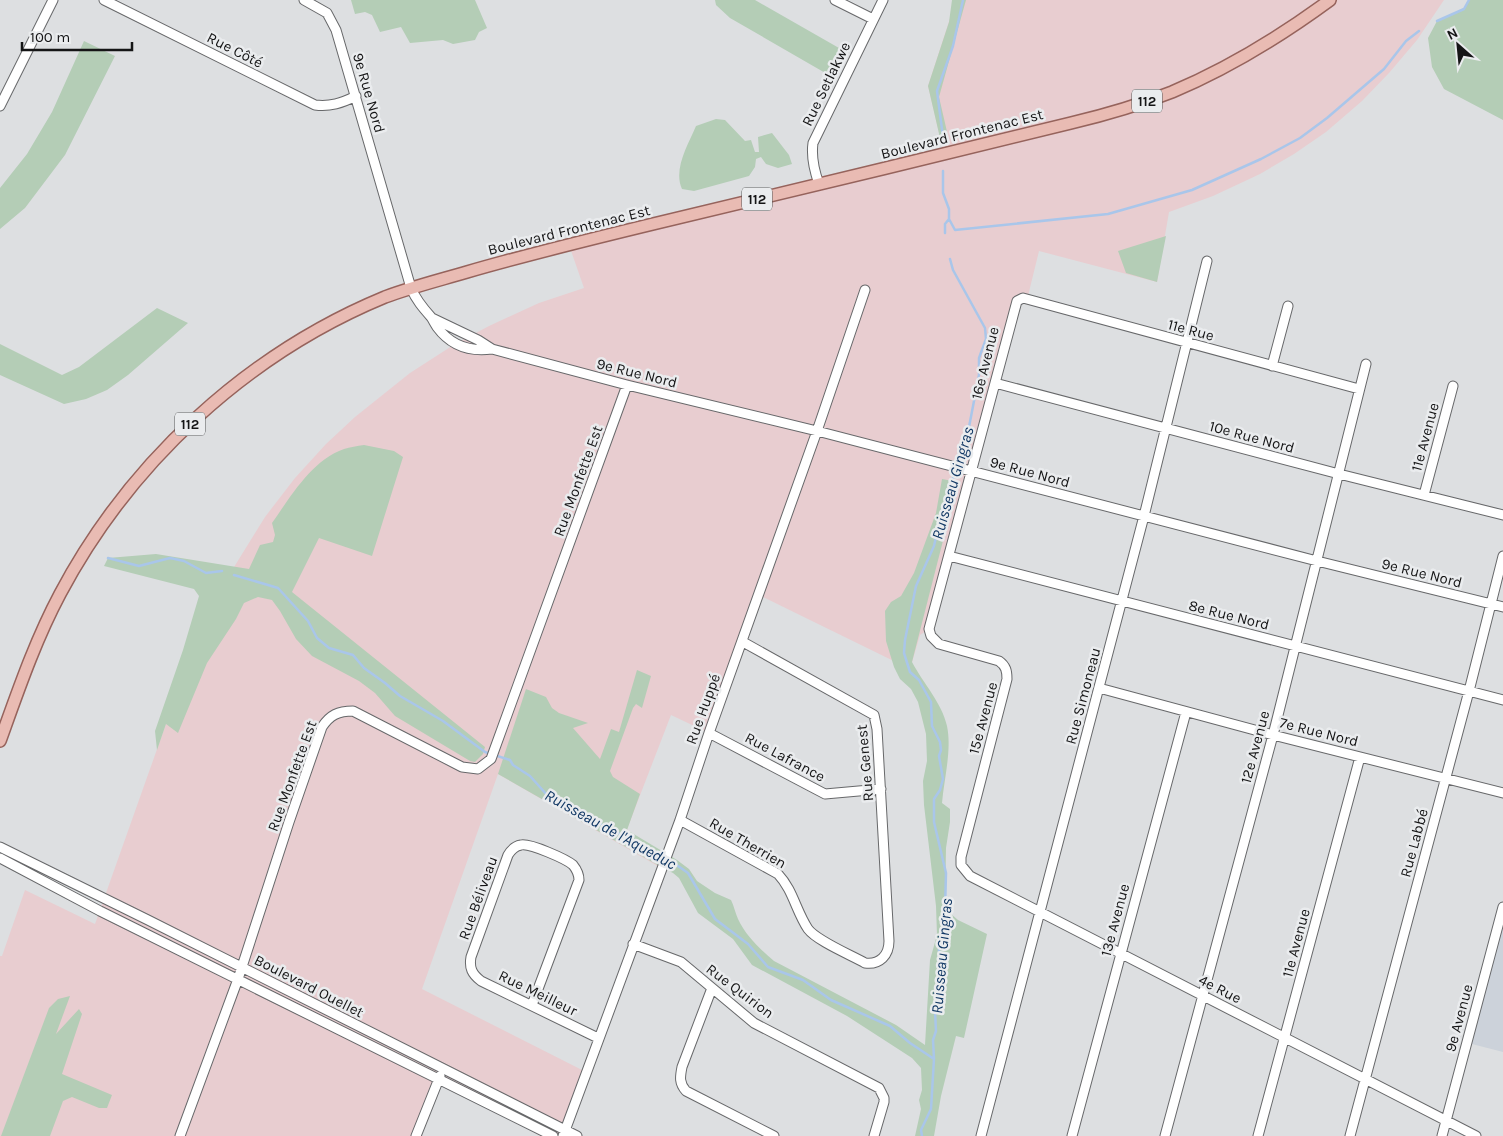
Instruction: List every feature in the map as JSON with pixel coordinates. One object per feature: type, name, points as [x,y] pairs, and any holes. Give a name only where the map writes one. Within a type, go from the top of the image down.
[{"type":"main road","name":"Boulevard Frontenac Est","points":[[0,741],[34,649],[59,595],[79,560],[119,501],[150,464],[213,404],[275,357],[341,318],[411,288],[551,249],[1079,121],[1142,103],[1172,92],[1244,57],[1330,0]]},
{"type":"street","points":[[0,106],[53,0]]},
{"type":"street","name":"Rue Côté","points":[[104,0],[314,105],[326,107],[356,96]]},
{"type":"street","name":"9e Rue Nord","points":[[304,0],[327,13],[333,22],[411,288],[420,304],[444,335],[455,344],[479,351],[492,349],[627,385],[817,431],[1317,561],[1503,607]]},
{"type":"street","points":[[836,0],[873,19]]},
{"type":"street","name":"Rue Setlakwe","points":[[819,184],[814,171],[811,153],[813,142],[883,0]]},
{"type":"street","name":"Rue Simoneau","points":[[981,1136],[1167,428],[1208,262]]},
{"type":"street","name":"Rue Huppé","points":[[564,1133],[666,853],[680,820],[865,290]]},
{"type":"street","name":"11e Rue","points":[[1017,301],[1023,298],[1187,344],[1359,389]]},
{"type":"street","name":"16e Avenue","points":[[931,636],[929,629],[1017,301]]},
{"type":"street","points":[[1272,366],[1288,306]]},
{"type":"street","name":"12e Avenue","points":[[1165,1136],[1273,735],[1366,364]]},
{"type":"street","name":"10e Rue Nord","points":[[995,383],[1339,474],[1503,515]]},
{"type":"street","name":"Rue Monfette Est","points":[[180,1136],[238,979],[318,737],[328,719],[342,711],[353,711],[462,767],[470,769],[478,769],[491,759],[627,385]]},
{"type":"street","name":"11e Avenue","points":[[1424,495],[1453,386]]},
{"type":"street","name":"8e Rue Nord","points":[[949,556],[1503,700]]},
{"type":"street","name":"Rue Labbé","points":[[1350,1136],[1469,691],[1503,556]]},
{"type":"street","name":"15e Avenue","points":[[931,636],[939,644],[999,661],[1004,665],[1007,672],[1007,679],[961,857]]},
{"type":"street","name":"Rue Genest","points":[[743,642],[874,715],[877,729],[890,941],[888,953],[883,958]]},
{"type":"street","name":"7e Rue Nord","points":[[1099,688],[1273,735],[1503,793]]},
{"type":"street","name":"13e Avenue","points":[[1072,1136],[1186,712]]},
{"type":"street","name":"Rue Lafrance","points":[[709,733],[825,794],[881,789]]},
{"type":"street","name":"11e Avenue","points":[[1258,1136],[1360,757]]},
{"type":"street","name":"Rue Therrien","points":[[680,820],[778,874],[789,889],[808,928],[816,937],[865,963],[871,964],[883,958]]},
{"type":"street","name":"Rue Béliveau","points":[[471,969],[471,957],[511,851],[521,845],[532,846],[570,863],[577,870],[579,880],[532,1005]]},
{"type":"street","name":"Boulevard Ouellet","points":[[0,847],[442,1068],[564,1133],[576,1136]]},
{"type":"street","name":"4e Rue","points":[[961,857],[961,865],[970,876],[1476,1136]]},
{"type":"street","name":"Boulevard Ouellet","points":[[0,858],[100,911],[553,1136]]},
{"type":"street","points":[[24,871],[28,862]]},
{"type":"street","name":"9e Avenue","points":[[1442,1136],[1503,908]]},
{"type":"street","name":"Rue Quirion","points":[[633,944],[681,962],[754,1023],[879,1088],[884,1102],[874,1136]]},
{"type":"street","name":"Rue Meilleur","points":[[471,969],[481,981],[598,1038]]},
{"type":"street","points":[[712,988],[682,1067],[681,1086],[686,1091],[774,1136]]},
{"type":"street","points":[[416,1136],[442,1068]]},
{"type":"shaded area","points":[[956,0],[1444,0],[1417,40],[1389,73],[1362,101],[1326,132],[1260,174],[1213,196],[1169,212],[1157,282],[1039,251],[1027,300],[1019,299],[929,629],[920,635],[910,669],[759,595],[709,733],[671,715],[627,829],[661,868],[498,774],[422,989],[586,1072],[563,1136],[553,1136],[439,1080],[416,1136],[0,1136],[0,956],[2,956],[25,890],[95,924],[183,676],[226,580],[265,517],[295,478],[326,444],[355,417],[410,373],[455,344],[489,326],[539,303],[584,288],[569,245],[944,154],[928,86]]},
{"type":"shaded area","points":[[1503,918],[1503,1052],[1472,1044]]},
{"type":"green space","points":[[351,0],[475,0],[487,28],[479,32],[475,40],[453,44],[443,40],[410,43],[401,27],[380,32],[372,15],[365,12],[355,14]]},
{"type":"green space","points":[[715,0],[755,0],[846,52],[834,78],[730,18],[716,5]]},
{"type":"green space","points":[[952,0],[966,0],[939,97],[948,136],[940,138],[928,86],[949,22]]},
{"type":"green space","points":[[1469,0],[1503,0],[1503,120],[1444,89],[1432,67],[1428,38],[1437,21],[1464,9]]},
{"type":"green space","points":[[84,41],[115,56],[65,155],[25,208],[0,229],[0,188],[27,154],[52,112]]},
{"type":"green space","points":[[716,119],[725,120],[745,141],[751,140],[755,152],[759,152],[758,137],[772,133],[789,155],[792,164],[778,168],[766,164],[761,157],[756,159],[755,167],[749,176],[694,191],[682,189],[679,173],[680,165],[696,126]]},
{"type":"green space","points":[[1166,236],[1157,282],[1126,273],[1118,251]]},
{"type":"green space","points":[[157,308],[188,323],[128,375],[107,390],[86,399],[64,404],[0,375],[0,344],[62,375],[79,367]]},
{"type":"green space","points":[[364,445],[394,451],[403,457],[372,556],[319,538],[292,592],[485,747],[483,754],[475,762],[470,761],[395,716],[375,693],[359,681],[312,656],[296,639],[272,600],[258,597],[244,603],[236,619],[207,663],[178,733],[166,724],[157,750],[155,731],[183,650],[199,596],[194,589],[104,566],[108,558],[156,554],[249,569],[260,545],[273,542],[275,535],[272,523],[312,470],[332,454],[346,448]]},
{"type":"green space","points":[[942,479],[958,482],[912,662],[937,701],[947,726],[949,745],[942,803],[950,809],[946,848],[945,903],[950,913],[958,920],[987,934],[964,1038],[956,1036],[941,1096],[934,1136],[915,1136],[921,1109],[919,1100],[922,1090],[921,1068],[912,1058],[847,1016],[752,965],[733,939],[698,913],[679,878],[673,873],[498,774],[526,689],[546,697],[552,708],[559,713],[588,723],[573,728],[600,759],[611,729],[619,732],[637,670],[651,676],[642,708],[636,704],[633,708],[610,771],[613,777],[640,794],[627,830],[677,860],[689,869],[697,881],[715,893],[731,900],[738,919],[749,937],[774,961],[896,1025],[925,1045],[930,960],[937,935],[936,906],[924,805],[923,781],[927,761],[926,734],[918,702],[911,689],[900,679],[894,667],[886,641],[885,611],[891,602],[901,596],[914,573],[936,513]]},
{"type":"green space","points":[[70,996],[56,1034],[79,1009],[82,1014],[62,1074],[112,1095],[107,1108],[99,1108],[72,1097],[63,1101],[50,1136],[1,1136],[49,1008],[58,999]]},
{"type":"waterway","name":"Ruisseau Gingras","points":[[943,137],[937,91],[953,46],[963,0]]},
{"type":"waterway","points":[[1437,21],[1464,9],[1469,0]]},
{"type":"waterway","points":[[949,219],[955,230],[1108,214],[1192,190],[1261,159],[1300,138],[1327,118],[1384,69],[1406,41],[1419,31]]},
{"type":"waterway","name":"Ruisseau Gingras","points":[[943,171],[943,193],[949,209],[949,219],[945,224],[945,233]]},
{"type":"waterway","name":"Ruisseau Gingras","points":[[950,259],[953,270],[985,328],[986,339],[979,358],[979,375],[969,427],[955,464]]},
{"type":"waterway","name":"Ruisseau Gingras","points":[[922,1136],[921,1130],[931,1109],[934,1059],[933,1040],[936,1031],[935,1011],[939,994],[939,949],[947,925],[945,910],[946,873],[934,822],[934,799],[940,790],[943,779],[939,756],[941,750],[940,742],[932,726],[931,702],[919,680],[910,672],[904,653],[916,586],[934,546],[942,510],[953,492],[953,469]]},
{"type":"waterway","name":"Ruisseau de l'Aqueduc","points":[[108,558],[139,566],[170,558],[184,561],[206,573],[222,571]]},
{"type":"waterway","name":"Ruisseau de l'Aqueduc","points":[[234,575],[278,588],[308,621],[317,638],[329,648],[353,655],[364,668],[400,696],[443,721],[485,752],[510,760],[513,765],[530,776],[547,795],[563,805],[663,856]]},
{"type":"waterway","name":"Ruisseau de l'Aqueduc","points":[[668,859],[688,873],[715,919],[748,944],[768,967],[803,980],[831,1000],[890,1026],[910,1043],[934,1059]]}]
